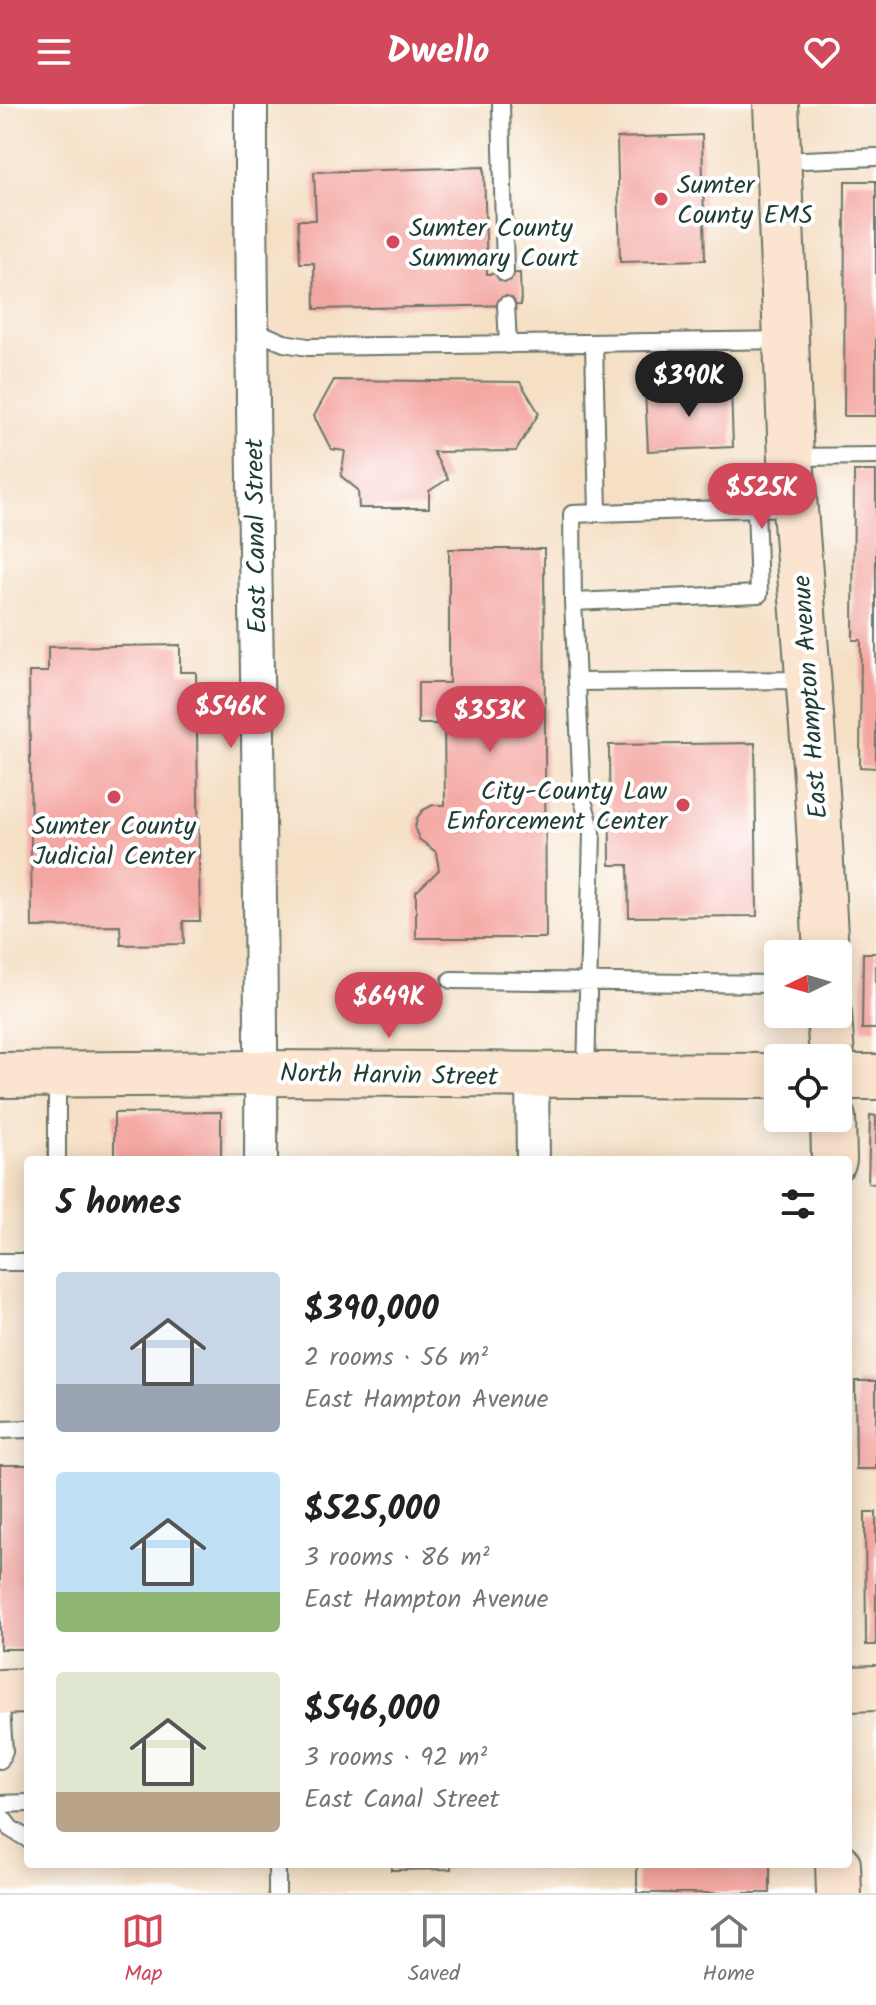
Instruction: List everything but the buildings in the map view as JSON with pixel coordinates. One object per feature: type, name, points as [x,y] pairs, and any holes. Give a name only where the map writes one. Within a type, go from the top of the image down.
[{"type":"street","name":"East Canal Street","points":[[251,104],[261,1156]]},
{"type":"street","name":"East Hampton Avenue","points":[[776,104],[791,458],[775,507],[809,680],[825,940]]},
{"type":"street","name":"North Harvin Street","points":[[0,1075],[764,1076]]},
{"type":"street","points":[[532,1076],[533,1156]]},
{"type":"street","points":[[852,1077],[876,1077]]},
{"type":"street","points":[[833,1132],[834,1156]]},
{"type":"street","points":[[852,1689],[876,1688]]},
{"type":"street","points":[[0,1692],[24,1691]]},
{"type":"street","points":[[838,1868],[839,1893]]},
{"type":"lane","points":[[501,104],[505,273]]},
{"type":"lane","points":[[779,161],[876,157]]},
{"type":"lane","points":[[506,305],[508,345]]},
{"type":"lane","points":[[251,329],[284,343],[308,347],[786,340]]},
{"type":"lane","points":[[594,344],[598,513]]},
{"type":"lane","points":[[791,458],[876,456]]},
{"type":"lane","points":[[573,602],[759,594],[775,507],[572,514],[573,602],[582,797],[592,832],[586,1076]]},
{"type":"lane","points":[[577,682],[809,680]]},
{"type":"lane","points":[[451,980],[764,984]]},
{"type":"lane","points":[[57,1075],[57,1156]]},
{"type":"lane","points":[[0,1262],[24,1262]]},
{"type":"lane","points":[[0,1430],[24,1429]]},
{"type":"lane","points":[[0,1692],[4,1751],[0,1760]]},
{"type":"lane","points":[[0,1804],[24,1803]]},
{"type":"lane","points":[[0,1815],[11,1829],[24,1837]]},
{"type":"lane","points":[[277,1868],[277,1893]]},
{"type":"place","name":"Sumter County EMS","points":[[661,199]]},
{"type":"place","name":"Sumter County Summary Court","points":[[393,242]]},
{"type":"place","name":"Sumter County Judicial Center","points":[[114,797]]},
{"type":"place","name":"City-County Law Enforcement Center","points":[[683,805]]}]
